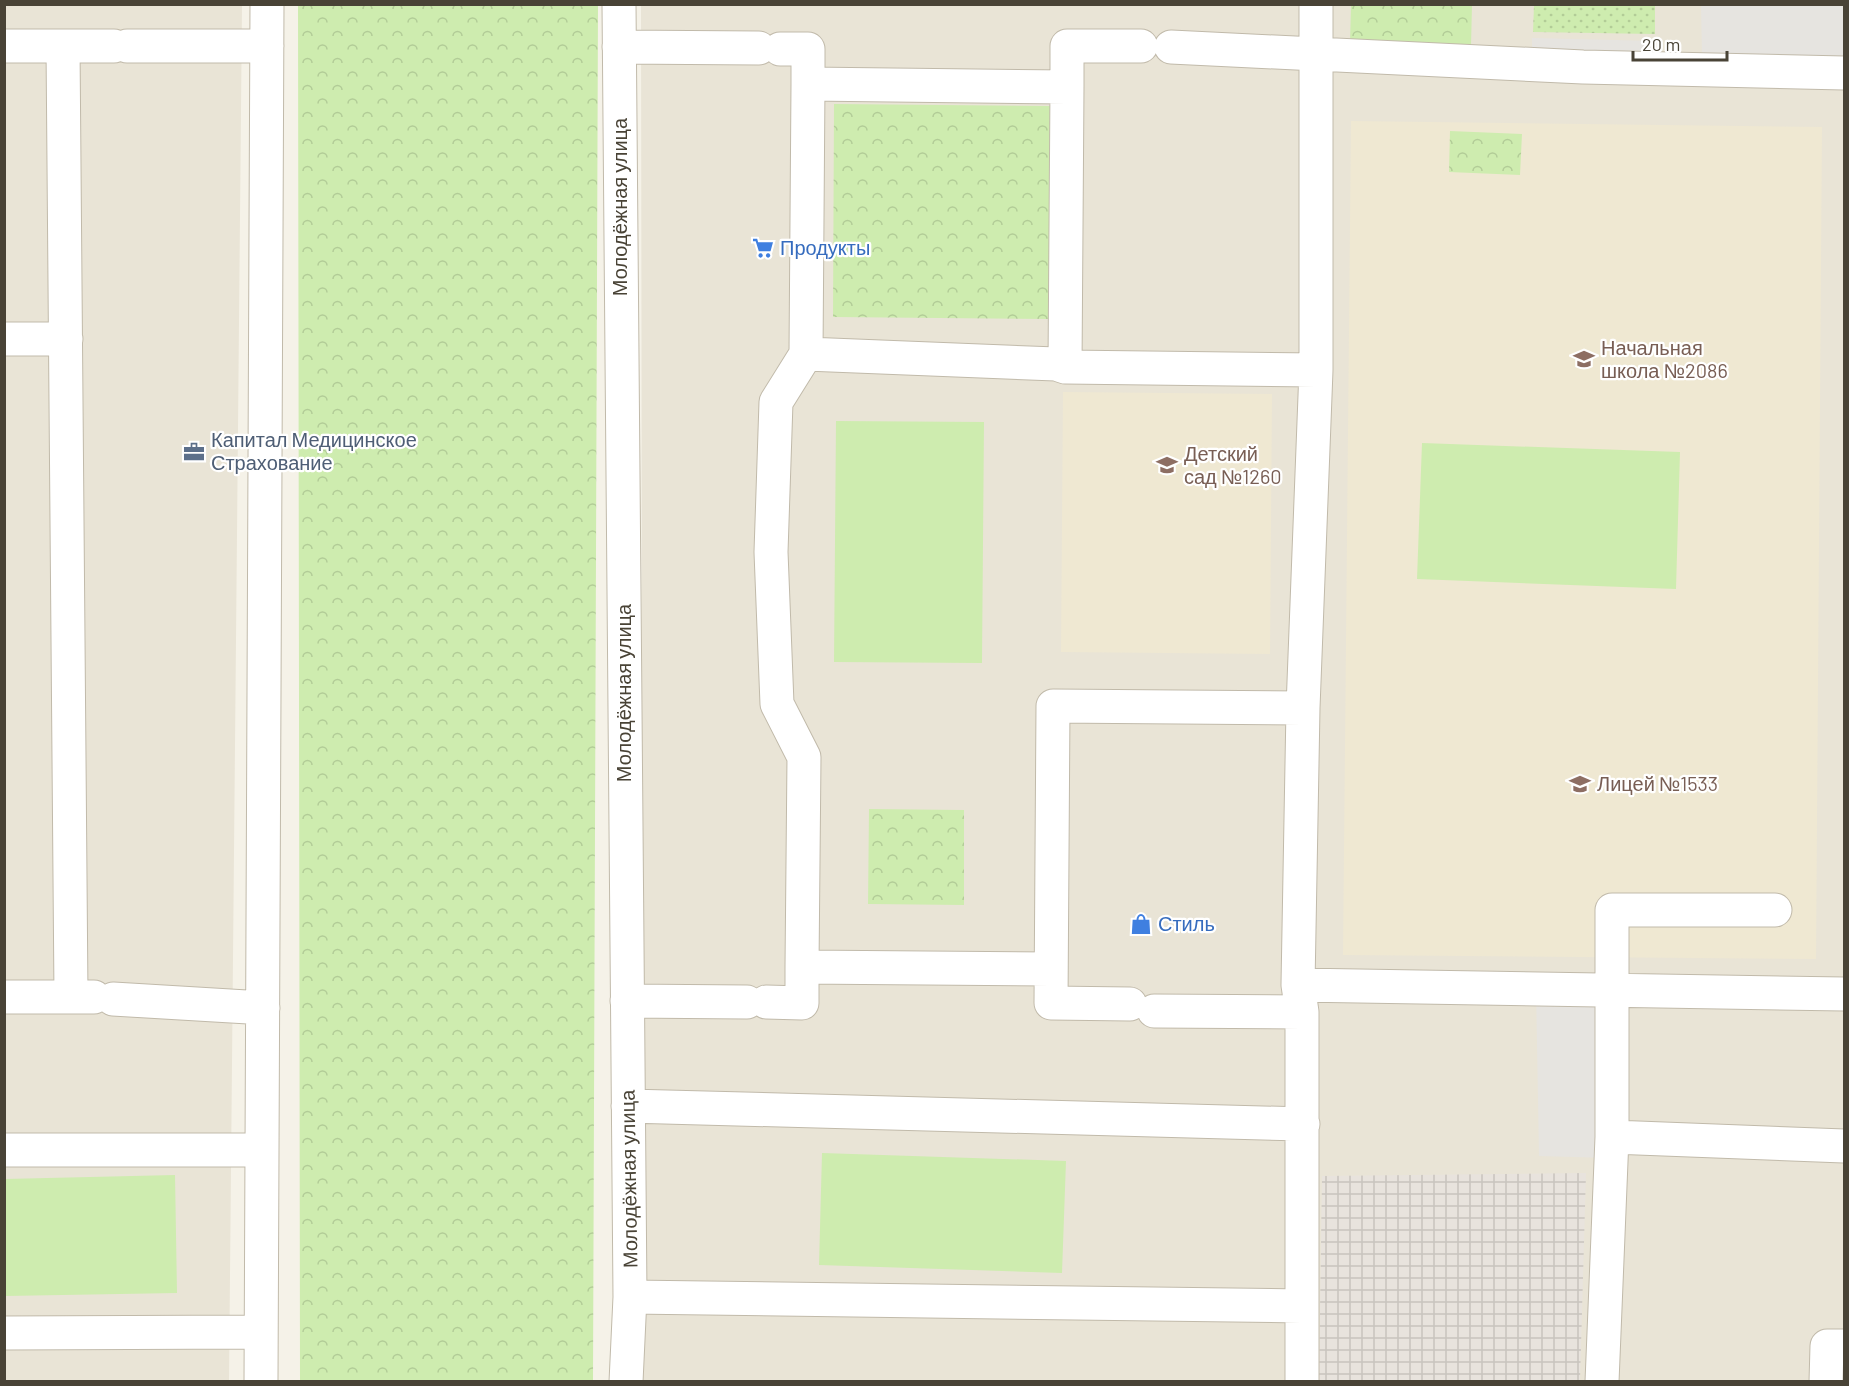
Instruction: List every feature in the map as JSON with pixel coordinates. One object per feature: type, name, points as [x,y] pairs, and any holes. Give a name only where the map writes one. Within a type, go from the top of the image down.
[{"type":"street","points":[[261,1382],[267,4]]},
{"type":"street","name":"Молодёжная улица","points":[[619,4],[630,1297],[626,1382]]},
{"type":"street","points":[[1302,1382],[1303,1124],[1300,998],[1303,708],[1316,370],[1316,4]]},
{"type":"street","points":[[4,46],[267,46]]},
{"type":"street","points":[[63,46],[66,339],[94,997]]},
{"type":"street","points":[[1065,367],[1067,46],[1156,47],[1582,67],[1845,73]]},
{"type":"street","points":[[619,47],[808,49],[806,354],[776,402],[771,552],[777,704],[804,757],[801,1002],[627,1001]]},
{"type":"street","points":[[808,84],[1067,87]]},
{"type":"street","points":[[4,339],[66,339]]},
{"type":"street","points":[[806,354],[1056,364],[1065,367],[1316,370]]},
{"type":"street","points":[[1303,708],[1053,706],[1051,1003],[1142,1007],[1300,998],[1613,989],[1845,994]]},
{"type":"street","points":[[1602,1382],[1612,1137],[1612,910],[1775,910]]},
{"type":"street","points":[[802,967],[1051,969]]},
{"type":"street","points":[[4,997],[94,997],[263,1008]]},
{"type":"street","points":[[628,1106],[1303,1124]]},
{"type":"street","points":[[1612,1137],[1845,1146]]},
{"type":"street","points":[[4,1150],[262,1150]]},
{"type":"street","points":[[630,1297],[1301,1306]]},
{"type":"street","points":[[4,1333],[261,1332]]},
{"type":"street","points":[[1827,1382],[1827,1346],[1845,1346]]},
{"type":"shaded area","points":[[5,5],[242,5],[229,1381],[5,1382]]},
{"type":"shaded area","points":[[641,5],[1844,5],[1844,1381],[643,1381]]},
{"type":"shaded area","points":[[1701,5],[1844,5],[1844,56],[1702,56]]},
{"type":"shaded area","points":[[1532,38],[1656,41],[1655,61],[1532,57]]},
{"type":"shaded area","points":[[1351,121],[1822,127],[1816,959],[1343,955]]},
{"type":"shaded area","name":"Детский сад №1260","points":[[1063,392],[1272,394],[1270,654],[1061,652]]},
{"type":"shaded area","points":[[1536,988],[1613,989],[1610,1158],[1539,1156]]},
{"type":"shaded area","points":[[1586,1173],[1580,1381],[1319,1381],[1322,1176]]},
{"type":"green space","points":[[298,5],[598,5],[593,1381],[300,1381]]},
{"type":"green space","points":[[1351,5],[1472,5],[1471,46],[1350,43]]},
{"type":"green space","points":[[1534,5],[1655,5],[1655,34],[1533,32]]},
{"type":"green space","points":[[834,104],[1050,106],[1049,319],[833,317]]},
{"type":"green space","points":[[1450,131],[1522,134],[1520,175],[1449,172]]},
{"type":"green space","points":[[836,421],[984,422],[982,663],[834,662]]},
{"type":"green space","points":[[1422,443],[1680,452],[1676,589],[1417,579]]},
{"type":"green space","points":[[869,809],[964,810],[964,905],[868,904]]},
{"type":"green space","points":[[822,1153],[1066,1161],[1062,1273],[819,1265]]},
{"type":"green space","points":[[175,1175],[177,1293],[5,1296],[5,1179]]},
{"type":"place","name":"Продукты","points":[[763,248]]},
{"type":"place","name":"Начальная школа №2086","points":[[1584,359]]},
{"type":"place","name":"Капитал Медицинское Страхование","points":[[194,452]]},
{"type":"place","name":"Детский сад №1260","points":[[1167,465]]},
{"type":"place","name":"Лицей №1533","points":[[1580,784]]},
{"type":"place","name":"Стиль","points":[[1141,924]]}]
